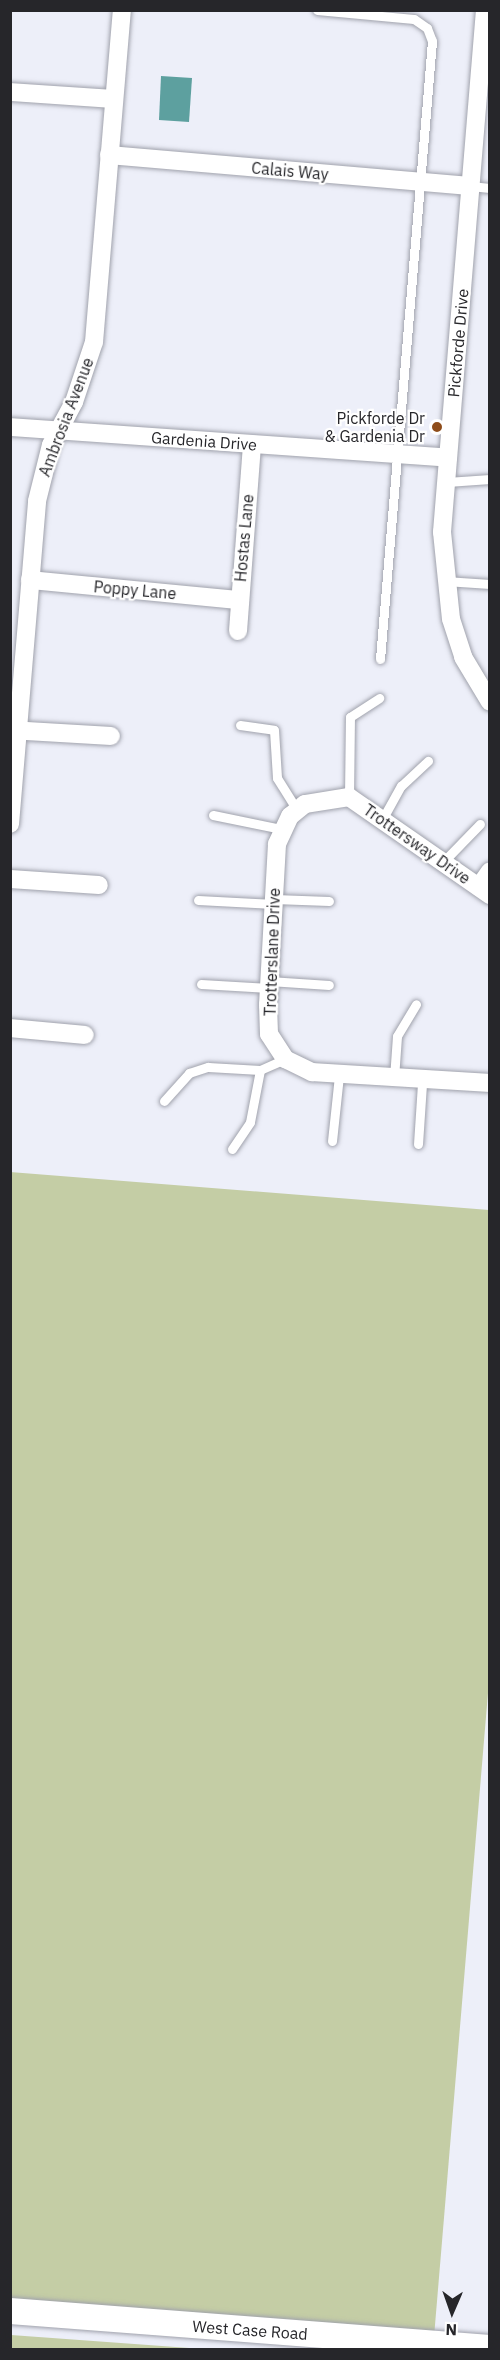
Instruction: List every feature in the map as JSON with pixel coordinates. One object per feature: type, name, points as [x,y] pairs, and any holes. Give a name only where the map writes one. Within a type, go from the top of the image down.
[{"type":"main road","name":"West Case Road","points":[[10,2311],[489,2348]]},
{"type":"street","name":"Ambrosia Avenue","points":[[10,824],[14,730],[37,501],[60,431],[94,342],[112,99],[122,10]]},
{"type":"street","name":"Pickforde Drive","points":[[485,10],[448,459],[445,581],[463,657],[489,702]]},
{"type":"street","points":[[10,92],[112,99]]},
{"type":"street","name":"Calais Way","points":[[109,155],[470,186]]},
{"type":"street","name":"Gardenia Drive","points":[[10,427],[448,459]]},
{"type":"street","name":"Hostas Lane","points":[[238,631],[252,445]]},
{"type":"street","name":"Poppy Lane","points":[[30,580],[239,600]]},
{"type":"street","points":[[14,730],[111,736]]},
{"type":"street","name":"Trottersway Drive","points":[[289,819],[324,799],[349,797],[383,818],[484,891],[489,871]]},
{"type":"street","name":"Trotterslane Drive","points":[[285,1059],[269,1034],[269,985],[274,902],[289,819]]},
{"type":"street","points":[[10,879],[99,885]]},
{"type":"street","points":[[10,1028],[85,1035]]},
{"type":"street","points":[[285,1059],[312,1072],[422,1083],[489,1083]]},
{"type":"lane","points":[[316,10],[400,17],[428,28],[432,41],[380,658]]},
{"type":"lane","points":[[470,186],[489,188]]},
{"type":"lane","points":[[447,482],[489,479]]},
{"type":"lane","points":[[445,581],[489,584]]},
{"type":"lane","points":[[349,797],[350,717],[379,698]]},
{"type":"lane","points":[[213,815],[289,819],[277,778],[274,730],[240,725]]},
{"type":"lane","points":[[383,818],[401,786],[428,762]]},
{"type":"lane","points":[[443,862],[480,824]]},
{"type":"lane","points":[[198,900],[329,902]]},
{"type":"lane","points":[[201,984],[329,985]]},
{"type":"lane","points":[[394,1081],[397,1036],[416,1004]]},
{"type":"lane","points":[[164,1101],[189,1073],[208,1067],[260,1070],[285,1059]]},
{"type":"lane","points":[[232,1149],[250,1122],[260,1070]]},
{"type":"lane","points":[[332,1141],[339,1075]]},
{"type":"lane","points":[[418,1144],[422,1083]]},
{"type":"shaded area","points":[[161,76],[192,78],[189,122],[159,120]]},
{"type":"shaded area","points":[[10,1172],[489,1210],[489,1681],[434,2337],[11,2304]]},
{"type":"shaded area","points":[[11,2335],[203,2349],[11,2349]]},
{"type":"place","name":"Pickforde Dr & Gardenia Dr","points":[[437,427]]}]
